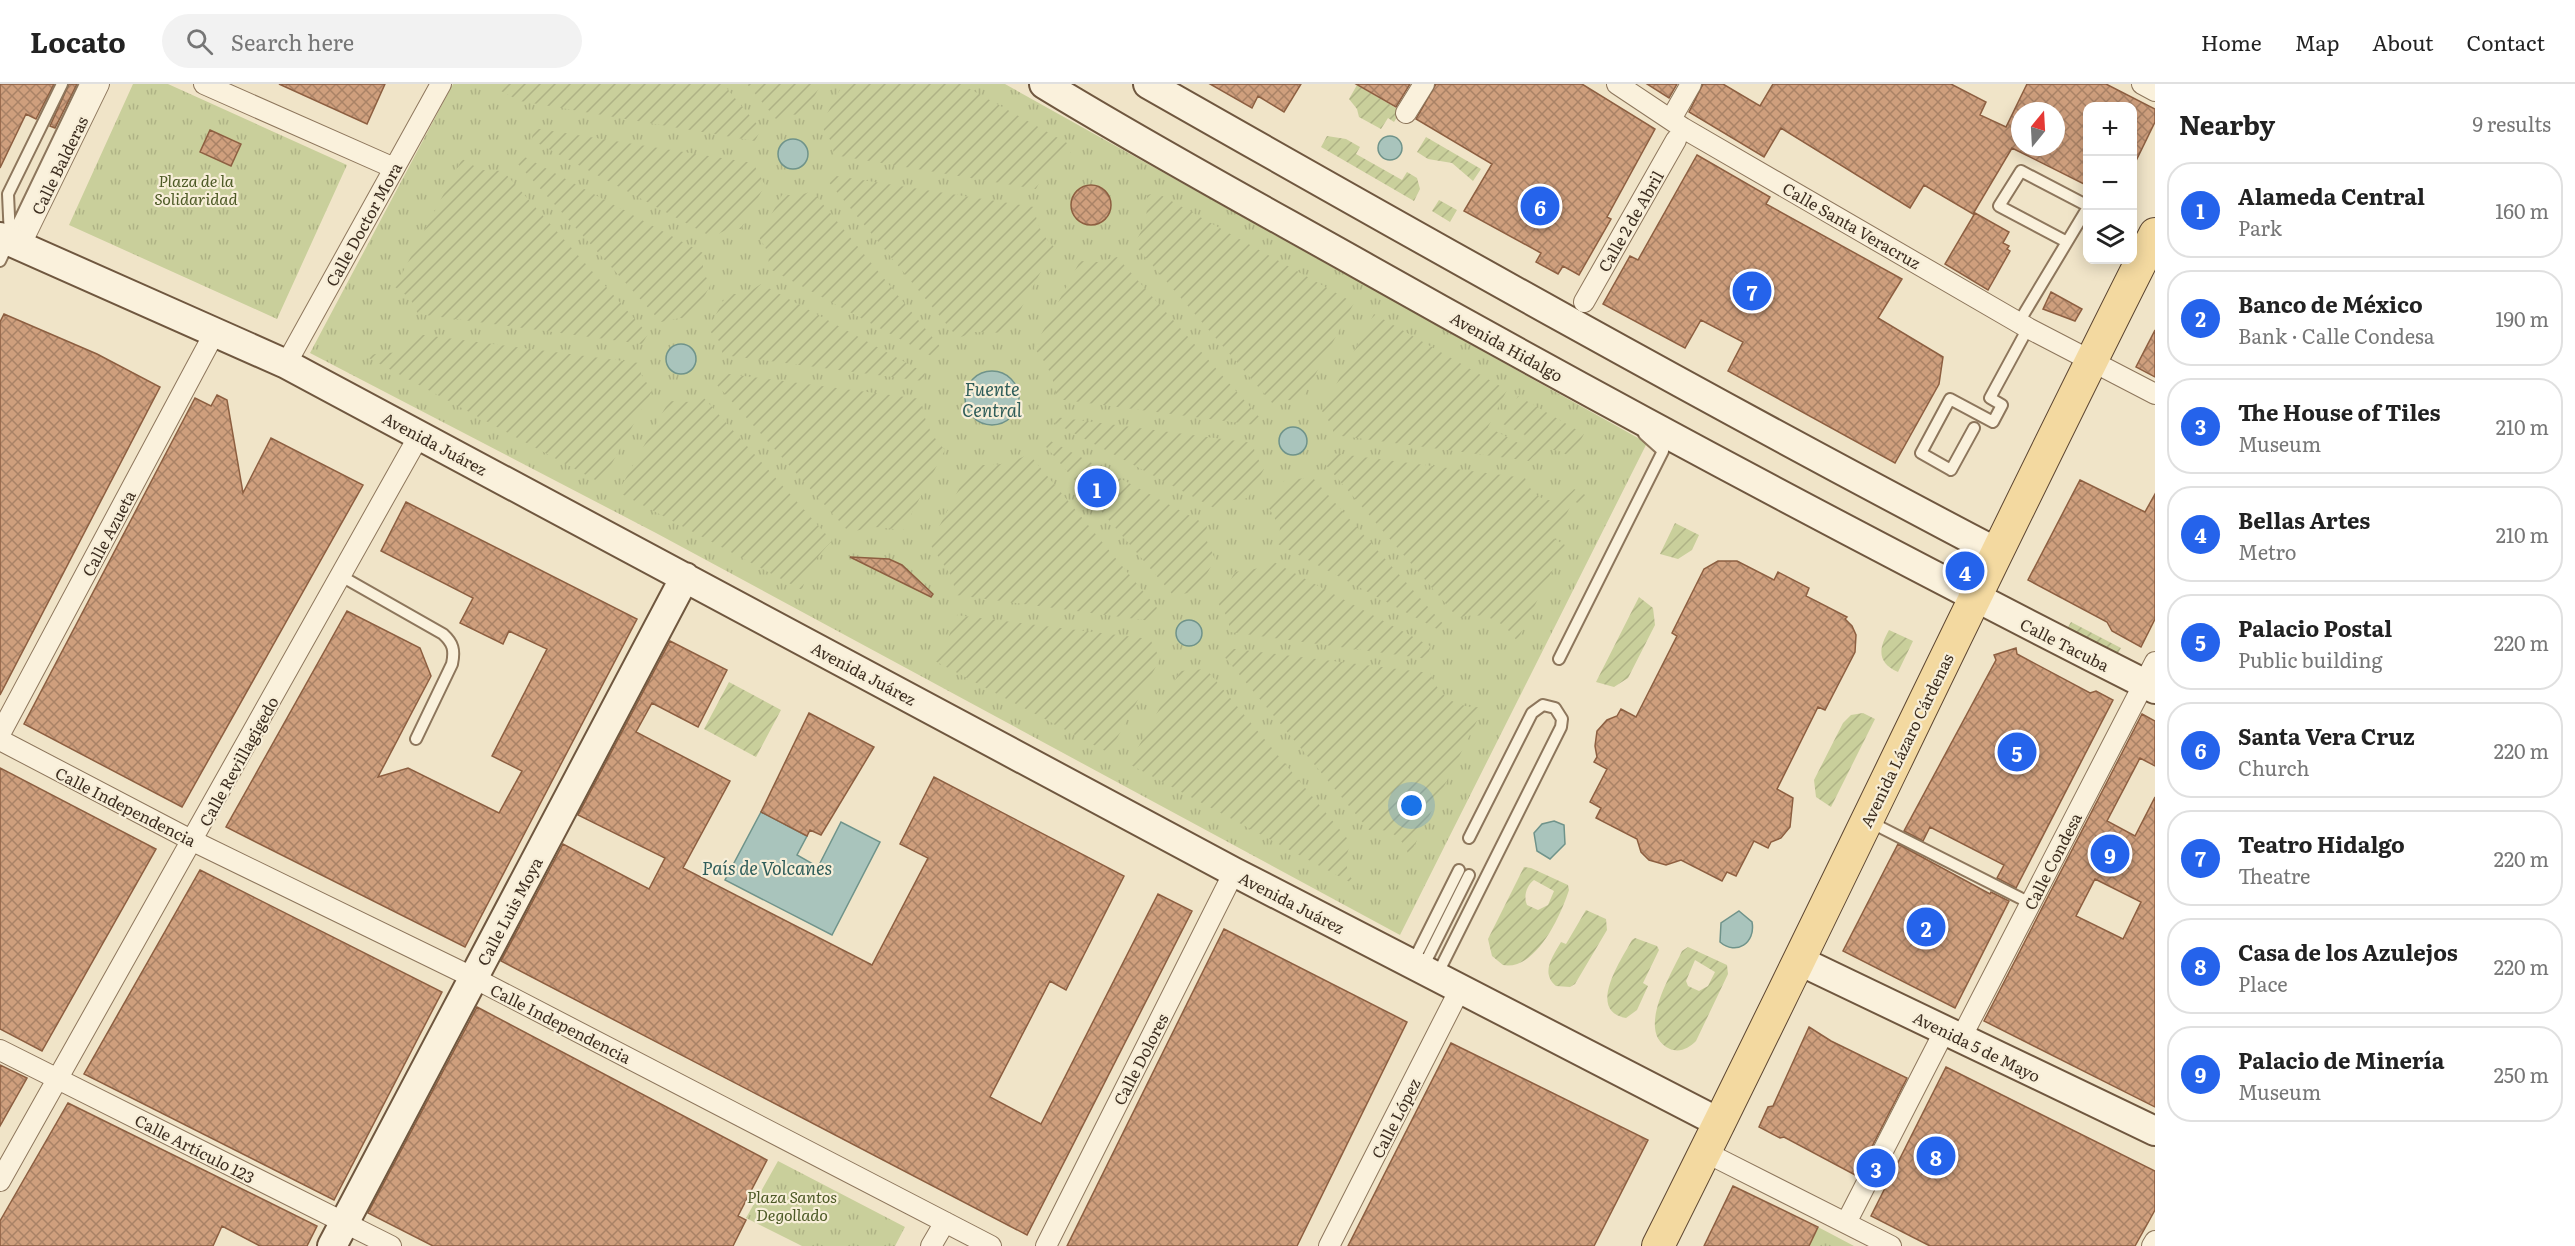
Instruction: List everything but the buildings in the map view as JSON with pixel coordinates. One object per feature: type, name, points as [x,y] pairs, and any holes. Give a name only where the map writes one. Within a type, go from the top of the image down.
[{"type":"main road","points":[[1148,84],[1491,279],[1749,422],[1996,552]]},
{"type":"main road","name":"Avenida Hidalgo","points":[[1050,86],[1456,319],[1974,598]]},
{"type":"main road","name":"Avenida Lázaro Cárdenas","points":[[1658,1246],[1800,961],[1996,552],[2155,234]]},
{"type":"main road","name":"Avenida Juárez","points":[[8,246],[286,364],[1234,872],[1720,1123]]},
{"type":"main road","name":"Calle Luis Moya","points":[[338,1235],[685,577]]},
{"type":"main road","name":"Calle Tacuba","points":[[1974,598],[2151,678]]},
{"type":"main road","name":"Avenida 5 de Mayo","points":[[1800,961],[2155,1131]]},
{"type":"street","name":"Calle Balderas","points":[[8,246],[99,84]]},
{"type":"street","points":[[204,84],[394,168]]},
{"type":"street","name":"Calle Doctor Mora","points":[[286,364],[441,84]]},
{"type":"street","points":[[1406,113],[1424,84]]},
{"type":"street","name":"Calle Santa Veracruz","points":[[1617,84],[1671,119],[2023,325],[2155,394]]},
{"type":"street","points":[[1671,119],[1691,84]]},
{"type":"street","points":[[2142,84],[2155,91]]},
{"type":"street","name":"Calle 2 de Abril","points":[[1584,302],[1676,140]]},
{"type":"street","name":"Calle Azueta","points":[[0,735],[215,332]]},
{"type":"street","name":"Calle Revillagigedo","points":[[2,1171],[193,841],[420,434]]},
{"type":"street","name":"Calle Condesa","points":[[1846,1223],[2030,903],[2151,678]]},
{"type":"street","name":"Calle Independencia","points":[[0,740],[193,841],[474,978],[991,1246]]},
{"type":"street","name":"Calle Dolores","points":[[1046,1246],[1234,872]]},
{"type":"street","name":"Calle López","points":[[1329,1246],[1432,975]]},
{"type":"street","name":"Calle Artículo 123","points":[[0,1050],[57,1079],[338,1235],[391,1246]]},
{"type":"street","points":[[1705,1152],[1891,1246]]},
{"type":"street","points":[[932,1246],[945,1222]]},
{"type":"street","points":[[2152,1246],[2155,1241]]},
{"type":"lane","points":[[8,246],[8,194],[62,84]]},
{"type":"lane","points":[[8,246],[84,84]]},
{"type":"lane","points":[[2067,242],[1999,206],[2020,171],[2083,204]]},
{"type":"lane","points":[[1974,428],[1951,470],[1921,453],[1950,399],[1993,422],[2002,405],[1990,398],[2023,325],[2086,210]]},
{"type":"lane","points":[[1559,659],[1663,452],[1608,401]]},
{"type":"lane","points":[[340,576],[443,634],[451,642],[454,653],[452,664],[416,739]]},
{"type":"lane","points":[[1432,975],[1561,727],[1562,719],[1555,708],[1543,705],[1532,713],[1469,838]]},
{"type":"lane","points":[[1867,821],[2030,903]]},
{"type":"lane","points":[[1432,975],[1464,873]]},
{"type":"green space","name":"Plaza de la Solidaridad","points":[[133,84],[168,84],[347,165],[277,319],[69,225]]},
{"type":"green space","points":[[453,84],[1005,84],[1647,443],[1400,935],[656,533],[310,353]]},
{"type":"green space","points":[[504,84],[723,84],[761,129],[755,141],[520,101],[501,91]]},
{"type":"green space","points":[[747,84],[821,84],[804,116],[790,114],[776,119]]},
{"type":"green space","points":[[843,84],[961,84],[1067,143],[1071,152],[1050,168],[1036,189],[834,155],[832,143],[821,125]]},
{"type":"green space","points":[[1357,85],[1401,111],[1394,122],[1388,118],[1381,129],[1359,117],[1357,109],[1349,99]]},
{"type":"green space","points":[[533,128],[753,163],[765,185],[741,229],[730,228],[712,237],[532,140]]},
{"type":"green space","points":[[1327,136],[1346,139],[1360,147],[1356,154],[1402,180],[1407,172],[1417,178],[1420,189],[1414,201],[1321,147]]},
{"type":"green space","points":[[1426,137],[1481,169],[1473,181],[1452,163],[1428,159],[1417,152]]},
{"type":"green space","points":[[523,156],[703,253],[703,273],[711,284],[692,319],[680,318],[661,322],[518,164]]},
{"type":"green space","points":[[462,159],[481,170],[503,171],[648,334],[642,344],[418,314],[410,298],[395,287]]},
{"type":"green space","points":[[830,175],[1034,207],[1040,229],[1054,247],[1008,333],[975,332],[958,338],[827,180]]},
{"type":"green space","points":[[812,191],[942,349],[935,358],[768,268],[769,254],[759,237],[782,195],[801,195]]},
{"type":"green space","points":[[1157,193],[1354,303],[1301,401],[1287,400],[1274,405],[1134,244],[1145,221],[1147,195]]},
{"type":"green space","points":[[1439,200],[1457,210],[1450,222],[1432,211]]},
{"type":"green space","points":[[1117,257],[1260,418],[1255,425],[1057,399],[1050,372],[1034,348],[1080,261],[1098,262]]},
{"type":"green space","points":[[761,284],[925,373],[923,381],[723,355],[719,341],[708,329],[727,294],[746,294]]},
{"type":"green space","points":[[1374,314],[1507,390],[1488,427],[1520,444],[1525,435],[1503,424],[1518,396],[1584,434],[1571,458],[1560,451],[1549,450],[1539,453],[1529,461],[1334,435],[1332,426],[1322,411]]},
{"type":"green space","points":[[416,334],[639,363],[641,374],[652,391],[601,483],[367,357],[398,351],[410,343]]},
{"type":"green space","points":[[721,373],[921,399],[928,427],[945,450],[903,530],[875,527],[849,532],[717,385]]},
{"type":"green space","points":[[703,397],[832,541],[814,563],[802,590],[618,492],[669,401],[691,402]]},
{"type":"green space","points":[[1055,417],[1253,443],[1255,454],[1264,469],[1248,498],[1226,501],[1216,509],[1053,422]]},
{"type":"green space","points":[[1045,438],[1207,525],[1206,539],[1215,559],[1197,592],[1173,595],[1042,442]]},
{"type":"green space","points":[[1332,453],[1525,478],[1534,492],[1546,500],[1560,499],[1574,489],[1589,497],[1585,506],[1573,501],[1554,539],[1565,545],[1517,641],[1505,627],[1492,619],[1476,615],[1458,618],[1326,465]]},
{"type":"green space","points":[[1029,454],[1157,608],[1151,621],[956,595],[952,577],[930,544],[972,464],[1002,464]]},
{"type":"green space","points":[[1312,477],[1445,626],[1439,630],[1278,544],[1280,528],[1269,508],[1284,481]]},
{"type":"green space","points":[[1675,523],[1699,535],[1692,550],[1678,559],[1660,554]]},
{"type":"green space","points":[[1270,560],[1430,646],[1428,659],[1230,632],[1228,618],[1218,603],[1235,572],[1260,568]]},
{"type":"green space","points":[[1639,597],[1653,608],[1655,625],[1628,678],[1614,687],[1596,682]]},
{"type":"green space","points":[[956,615],[1150,639],[1160,659],[1109,753],[933,660],[948,639]]},
{"type":"green space","points":[[2071,622],[2121,648],[2116,656],[2066,631]]},
{"type":"green space","points":[[1889,630],[1913,641],[1898,672],[1886,664],[1883,659],[1883,643]]},
{"type":"green space","points":[[1227,648],[1430,673],[1439,689],[1451,700],[1466,706],[1484,707],[1409,856],[1403,844],[1394,835],[1383,830],[1369,830],[1223,655]]},
{"type":"green space","points":[[1206,669],[1351,843],[1346,861],[1348,872],[1359,887],[1129,764],[1180,671]]},
{"type":"green space","points":[[729,682],[781,710],[756,757],[704,729]]},
{"type":"green space","points":[[1863,713],[1875,719],[1831,807],[1816,797],[1814,780],[1843,723],[1851,715]]},
{"type":"green space","points":[[1524,867],[1568,885],[1569,890],[1565,901],[1553,926],[1536,950],[1526,959],[1515,965],[1503,965],[1492,956],[1488,939]],"holes":[[[1534,880],[1554,891],[1548,905],[1538,910],[1527,905],[1526,891]]]},
{"type":"green space","points":[[1586,910],[1606,919],[1607,930],[1575,984],[1570,987],[1556,986],[1549,976],[1550,964],[1561,942],[1566,944]]},
{"type":"green space","points":[[1635,938],[1657,946],[1659,950],[1643,983],[1648,986],[1637,1010],[1626,1018],[1614,1013],[1609,1006],[1607,996],[1615,972]]},
{"type":"green space","points":[[1688,947],[1727,965],[1728,974],[1696,1041],[1687,1048],[1677,1050],[1670,1049],[1660,1041],[1655,1030],[1655,1017],[1664,987],[1682,951]],"holes":[[[1695,960],[1715,972],[1708,986],[1699,991],[1688,986],[1686,981]]]},
{"type":"green space","name":"Plaza Santos Degollado","points":[[778,1161],[905,1227],[895,1246],[802,1246],[746,1218]]},
{"type":"green space","points":[[1818,1227],[1854,1246],[1809,1246]]},
{"type":"water","points":[[1390,136],[1398,140],[1402,148],[1398,156],[1390,160],[1382,156],[1378,148],[1382,140]]},
{"type":"water","points":[[793,139],[799,140],[807,148],[807,160],[799,168],[793,169],[787,168],[779,160],[778,154],[779,148],[787,140]]},
{"type":"water","points":[[681,344],[692,348],[696,359],[692,370],[681,374],[670,370],[666,359],[670,348]]},
{"type":"water","name":"Fuente Central","points":[[992,371],[1002,373],[1011,379],[1017,388],[1019,398],[1017,408],[1011,417],[1002,423],[992,425],[982,423],[973,417],[967,408],[965,398],[967,388],[973,379],[982,373]]},
{"type":"water","points":[[1293,427],[1303,431],[1307,441],[1303,451],[1293,455],[1283,451],[1279,441],[1283,431]]},
{"type":"water","points":[[1189,620],[1198,624],[1202,633],[1198,642],[1189,646],[1180,642],[1176,633],[1180,624]]},
{"type":"water","name":"País de Volcanes","points":[[761,812],[807,836],[797,855],[818,867],[841,822],[880,842],[832,935],[725,880]]},
{"type":"water","points":[[1554,821],[1564,825],[1565,844],[1550,859],[1537,851],[1534,833],[1542,824]]},
{"type":"water","points":[[1739,911],[1752,922],[1751,936],[1744,945],[1732,948],[1720,942],[1721,923]]},
{"type":"place","name":"Santa Vera Cruz","points":[[1540,206]]},
{"type":"place","name":"Teatro Hidalgo","points":[[1752,291]]},
{"type":"place","name":"Alameda Central","points":[[1097,488]]},
{"type":"place","name":"Bellas Artes","points":[[1965,571]]},
{"type":"place","name":"Palacio Postal","points":[[2017,752]]},
{"type":"place","name":"Palacio de Minería","points":[[2110,854]]},
{"type":"place","name":"Banco de México","points":[[1926,927]]},
{"type":"place","name":"Casa de los Azulejos","points":[[1936,1156]]},
{"type":"place","name":"The House of Tiles","points":[[1876,1168]]}]
